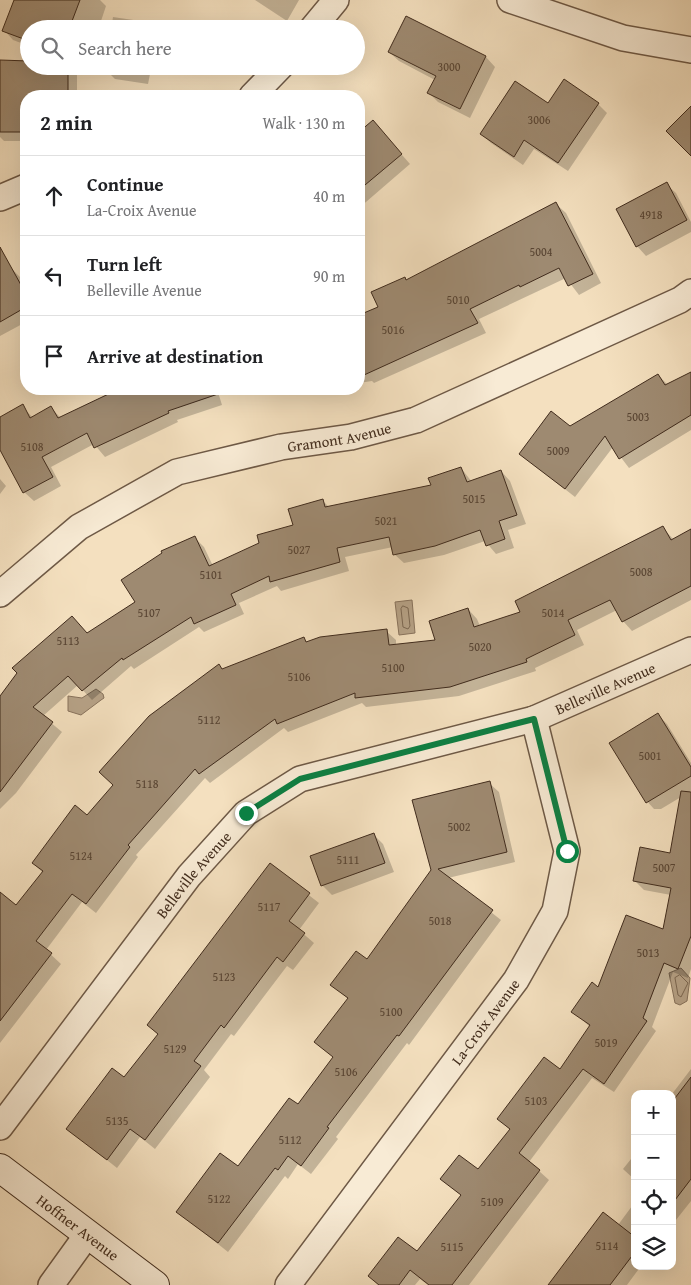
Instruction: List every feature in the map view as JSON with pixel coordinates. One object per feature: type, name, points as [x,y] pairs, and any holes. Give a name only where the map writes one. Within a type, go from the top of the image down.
[{"type":"main road","name":"Hoffner Avenue","points":[[0,1168],[155,1285]]},
{"type":"street","points":[[319,20],[336,0]]},
{"type":"street","points":[[510,0],[623,38],[691,50]]},
{"type":"street","points":[[258,90],[272,75]]},
{"type":"street","points":[[0,198],[20,190]]},
{"type":"street","name":"Gramont Avenue","points":[[0,594],[79,527],[177,472],[281,447],[351,437],[416,420],[671,304],[691,292]]},
{"type":"street","name":"Belleville Avenue","points":[[0,1127],[189,876],[246,813],[300,779],[534,719],[691,650]]},
{"type":"street","name":"La-Croix Avenue","points":[[288,1285],[516,980],[555,911],[567,851],[534,719]]},
{"type":"street","points":[[50,1285],[87,1235]]},
{"type":"water","points":[[412,600],[415,633],[399,635],[395,602]]},
{"type":"water","points":[[96,689],[103,694],[104,698],[81,715],[68,711],[68,696],[82,698]]},
{"type":"water","points":[[681,968],[690,978],[687,1001],[680,1005],[675,1003],[669,973]]},
{"type":"building","points":[[14,0],[80,0],[72,20],[20,20],[20,38],[2,31]]},
{"type":"building","points":[[406,16],[486,56],[460,109],[427,93],[436,76],[388,52]]},
{"type":"building","points":[[0,60],[20,61],[20,75],[68,75],[68,90],[20,90],[20,132],[0,132]]},
{"type":"building","points":[[564,79],[599,103],[558,163],[524,140],[514,157],[480,134],[515,81],[548,103]]},
{"type":"building","points":[[691,106],[691,156],[666,131]]},
{"type":"building","points":[[373,120],[402,154],[365,185],[365,127]]},
{"type":"building","points":[[667,182],[687,220],[636,247],[616,209]]},
{"type":"building","points":[[556,202],[593,274],[568,286],[559,268],[520,287],[519,285],[470,309],[478,323],[365,375],[365,312],[378,307],[371,292],[405,277],[406,280]]},
{"type":"building","points":[[0,247],[20,283],[20,310],[0,322]]},
{"type":"building","points":[[691,372],[691,415],[619,459],[605,436],[565,489],[519,454],[551,411],[570,426],[658,374],[665,385]]},
{"type":"building","points":[[106,395],[215,395],[168,411],[169,413],[94,448],[87,433],[42,457],[53,477],[23,493],[0,450],[0,417],[23,404],[30,418],[51,406],[58,418]]},
{"type":"building","points":[[461,467],[467,482],[501,470],[517,515],[499,521],[505,539],[486,546],[480,530],[435,546],[393,555],[389,537],[337,548],[340,562],[270,582],[269,576],[231,594],[236,605],[194,624],[191,617],[123,660],[122,658],[82,691],[68,676],[33,707],[53,722],[0,792],[0,696],[17,673],[12,668],[72,616],[87,633],[135,602],[121,580],[162,553],[161,551],[195,536],[209,566],[259,543],[257,535],[293,525],[288,509],[323,499],[325,507],[431,485],[428,478]]},
{"type":"building","points":[[663,526],[671,540],[691,529],[691,586],[622,622],[610,600],[568,620],[575,635],[526,659],[527,662],[450,687],[355,698],[355,693],[277,724],[275,719],[199,774],[195,769],[128,845],[130,847],[86,904],[72,894],[36,941],[52,953],[0,1021],[0,892],[16,905],[43,871],[32,863],[75,805],[87,815],[113,785],[99,772],[149,716],[219,664],[222,669],[304,637],[306,642],[320,637],[387,629],[389,645],[435,640],[429,621],[468,608],[474,627],[520,612],[515,601]]},
{"type":"building","points":[[658,713],[691,767],[691,776],[646,803],[609,743]]},
{"type":"building","points":[[490,781],[507,852],[438,869],[493,910],[399,1036],[397,1035],[327,1127],[329,1128],[301,1166],[288,1156],[278,1170],[275,1168],[218,1243],[176,1212],[220,1153],[238,1166],[289,1098],[298,1104],[333,1057],[314,1042],[348,998],[330,985],[356,951],[367,959],[431,870],[412,800]]},
{"type":"building","points":[[681,791],[691,792],[691,936],[678,969],[664,963],[643,1018],[647,1021],[604,1084],[583,1069],[519,1153],[540,1170],[452,1285],[429,1285],[410,1270],[399,1285],[379,1285],[368,1276],[398,1237],[417,1251],[461,1195],[440,1179],[459,1155],[478,1169],[510,1129],[497,1119],[544,1057],[560,1069],[590,1025],[571,1012],[592,982],[598,987],[626,915],[663,929],[671,888],[633,881],[640,847],[670,853]]},
{"type":"building","points":[[374,833],[385,863],[321,886],[310,856]]},
{"type":"building","points":[[270,863],[310,893],[289,921],[305,933],[283,962],[277,957],[224,1028],[221,1025],[194,1061],[201,1066],[145,1140],[130,1129],[107,1160],[66,1129],[112,1068],[124,1077],[158,1034],[147,1025]]},
{"type":"building","points":[[691,1077],[691,1179],[676,1199],[676,1135],[676,1097]]},
{"type":"building","points":[[603,1212],[631,1234],[631,1257],[610,1285],[548,1285]]},
{"type":"route","points":[[246,813],[300,779],[534,719],[567,851]]}]
